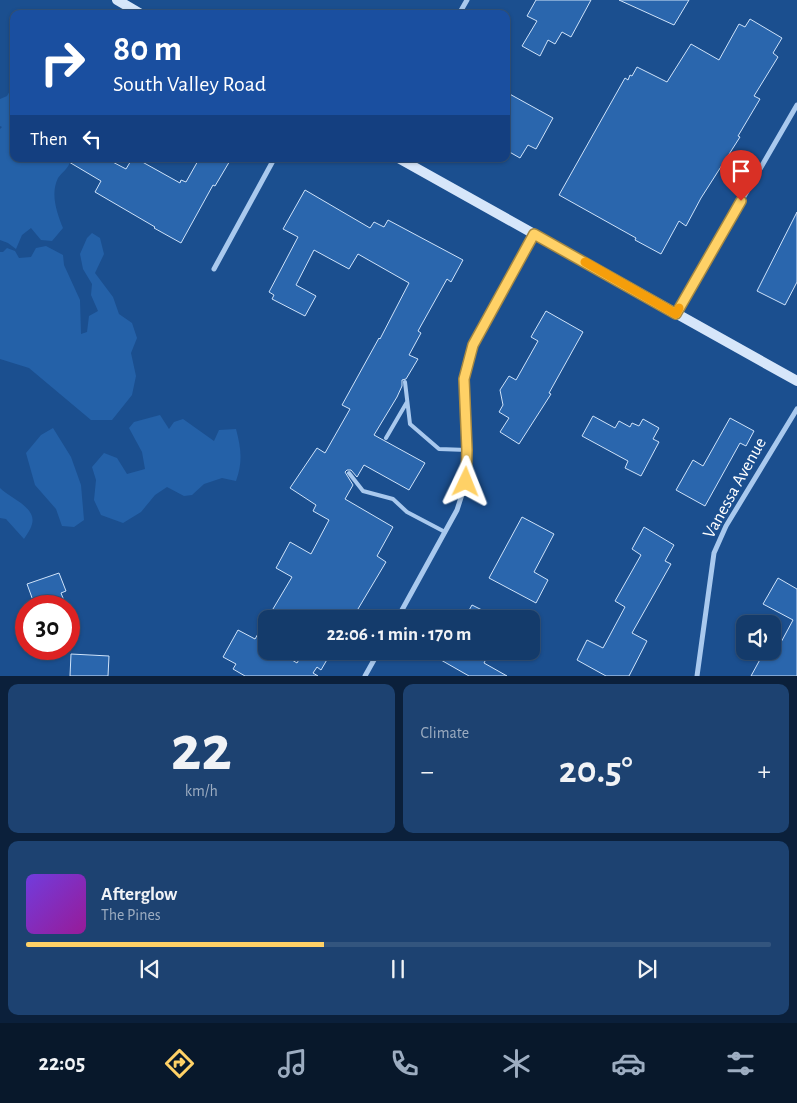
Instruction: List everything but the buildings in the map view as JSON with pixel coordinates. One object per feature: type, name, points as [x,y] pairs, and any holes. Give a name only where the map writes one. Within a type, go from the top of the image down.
[{"type":"main road","points":[[117,0],[134,10]]},
{"type":"main road","points":[[405,162],[797,382]]},
{"type":"street","points":[[676,314],[797,105]]},
{"type":"street","points":[[214,269],[272,162]]},
{"type":"street","points":[[402,610],[457,510],[466,482],[467,450],[464,379],[473,345],[534,234]]},
{"type":"street","name":"Vanessa Avenue","points":[[697,676],[714,553],[726,526],[797,409]]},
{"type":"street","points":[[365,676],[374,660]]},
{"type":"lane","points":[[405,382],[410,424],[439,449],[467,450]]},
{"type":"lane","points":[[386,438],[407,402]]},
{"type":"lane","points":[[349,473],[363,492],[393,499],[407,512],[445,532]]},
{"type":"shaded area","points":[[10,91],[10,162],[70,162],[58,178],[54,197],[63,228],[52,241],[41,240],[31,228],[22,235],[16,249],[0,240],[0,129],[2,127],[0,126],[0,99],[7,96]]},
{"type":"shaded area","points":[[92,233],[100,238],[104,254],[95,273],[113,297],[119,314],[132,323],[137,338],[131,353],[136,376],[132,395],[112,420],[91,420],[29,368],[0,359],[0,252],[7,248],[15,251],[19,258],[31,257],[36,248],[46,246],[63,255],[64,265],[80,300],[81,334],[87,332],[89,316],[98,311],[91,295],[92,284],[83,269],[80,254],[87,238]]},
{"type":"shaded area","points":[[160,415],[169,429],[174,422],[183,419],[214,441],[219,430],[236,429],[239,442],[240,468],[236,481],[222,478],[204,484],[192,495],[184,496],[167,487],[155,495],[141,512],[123,523],[101,515],[94,500],[96,480],[92,467],[104,453],[117,458],[127,474],[145,469],[142,452],[129,428],[134,422]]},
{"type":"shaded area","points":[[53,428],[71,457],[81,485],[84,520],[74,527],[62,526],[56,509],[35,485],[26,453],[41,435]]},
{"type":"shaded area","points":[[0,488],[30,512],[32,524],[24,539],[6,519],[0,518]]},
{"type":"slow traffic","points":[[585,262],[676,314],[679,308]]},
{"type":"route","points":[[466,482],[467,450],[464,379],[473,345],[534,234],[676,314],[741,201]]}]
